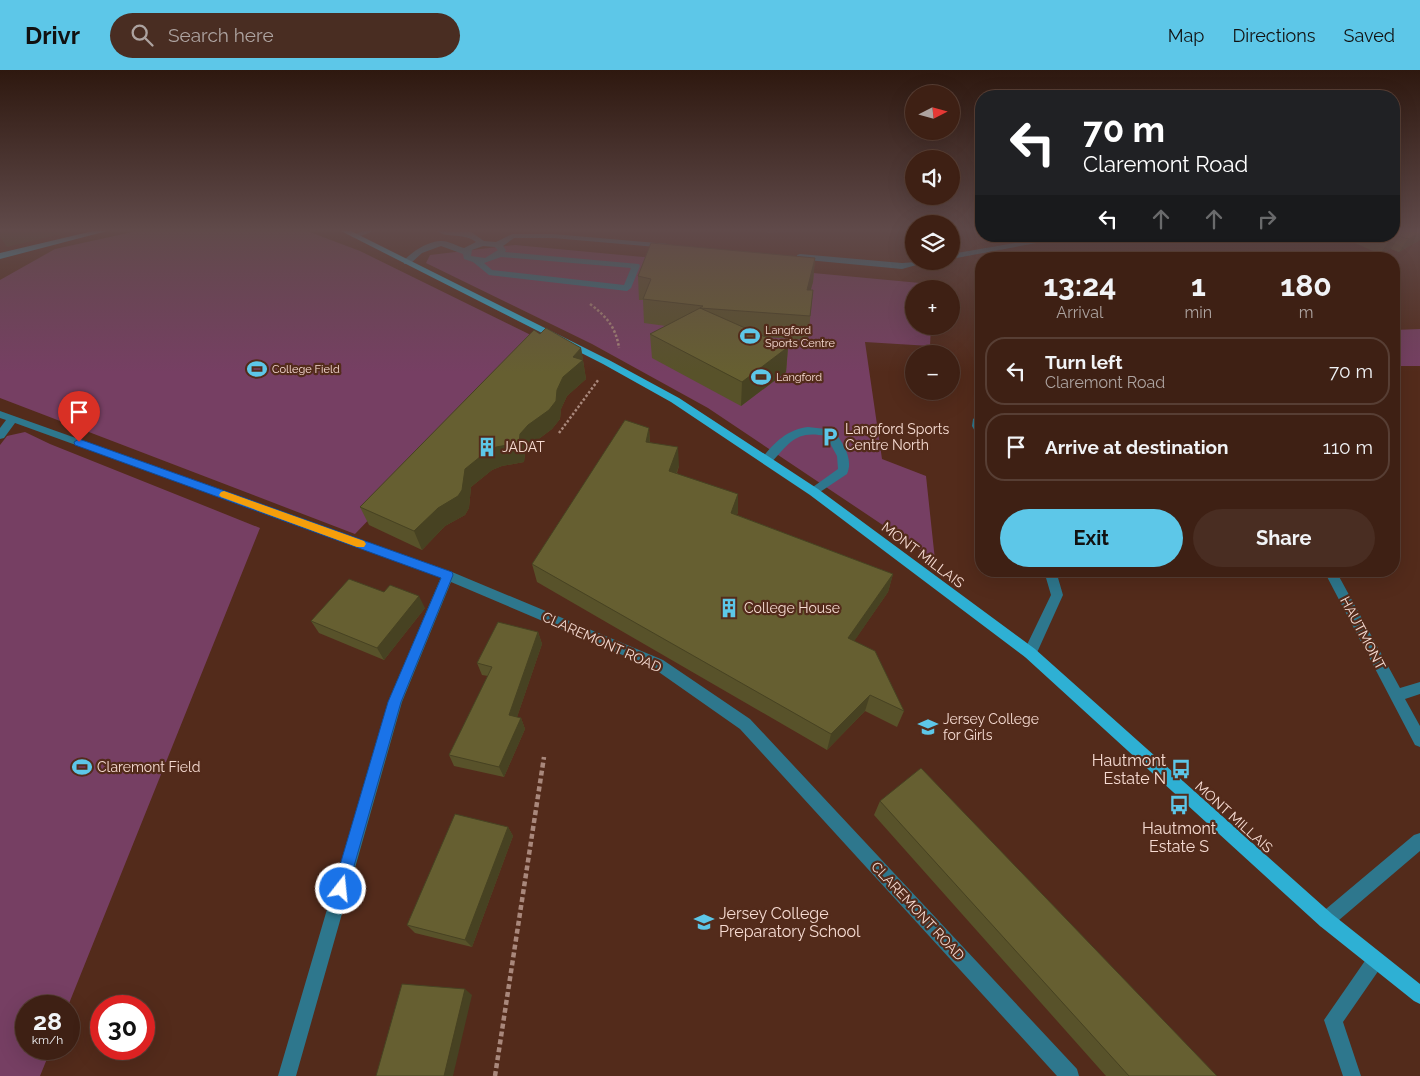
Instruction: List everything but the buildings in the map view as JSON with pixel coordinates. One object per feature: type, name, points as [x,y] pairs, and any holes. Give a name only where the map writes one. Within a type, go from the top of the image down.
[{"type":"main road","name":"MONT MILLAIS","points":[[439,278],[606,362],[675,400],[814,492],[1030,654],[1326,920],[1420,995]]},
{"type":"street","points":[[540,278],[627,288],[631,278]]},
{"type":"street","points":[[0,435],[6,416]]},
{"type":"street","name":"CLAREMONT ROAD","points":[[6,416],[448,575],[658,664],[745,724],[1070,1076]]},
{"type":"street","points":[[767,460],[795,431],[811,429],[830,433],[840,448],[844,463],[843,471],[814,492]]},
{"type":"street","points":[[287,1076],[395,702],[448,575]]},
{"type":"street","points":[[1030,654],[1057,594],[1052,577]]},
{"type":"street","name":"HAUTMONT","points":[[1333,577],[1420,740]]},
{"type":"street","points":[[1397,695],[1420,688]]},
{"type":"street","points":[[1326,920],[1420,841]]},
{"type":"street","points":[[1352,1076],[1333,1020],[1375,961]]},
{"type":"path","points":[[588,302],[608,316],[618,333],[619,350]]},
{"type":"path","points":[[559,433],[601,377]]},
{"type":"path","points":[[495,1076],[544,757]]},
{"type":"shaded area","name":"College Field","points":[[4,278],[415,278],[541,340],[355,534],[0,398],[0,280]]},
{"type":"shaded area","name":"Langford","points":[[457,278],[866,278],[905,282],[905,335],[931,335],[930,345],[865,342],[882,459],[926,476],[935,560],[708,408],[592,344]]},
{"type":"shaded area","points":[[1420,329],[1420,366],[1400,366],[1400,330]]},
{"type":"shaded area","name":"Claremont Field","points":[[25,432],[50,444],[260,528],[72,995],[15,995],[15,1060],[47,1060],[40,1076],[0,1076],[0,445],[7,436]]},
{"type":"slow traffic","points":[[224,495],[360,544]]},
{"type":"place","name":"Langford Sports Centre","points":[[750,336]]},
{"type":"place","name":"College Field","points":[[257,369]]},
{"type":"place","name":"Langford","points":[[761,377]]},
{"type":"place","name":"Langford Sports Centre North","points":[[830,437]]},
{"type":"place","name":"JADAT","points":[[487,447]]},
{"type":"place","name":"College House","points":[[729,608]]},
{"type":"place","name":"Jersey College for Girls","points":[[928,727]]},
{"type":"place","name":"Claremont Field","points":[[82,767]]},
{"type":"place","name":"Hautmont Estate N","points":[[1181,769]]},
{"type":"place","name":"Hautmont Estate S","points":[[1179,805]]},
{"type":"place","name":"Jersey College Preparatory School","points":[[704,922]]},
{"type":"route","points":[[79,442],[448,575],[395,702],[341,889]]}]
